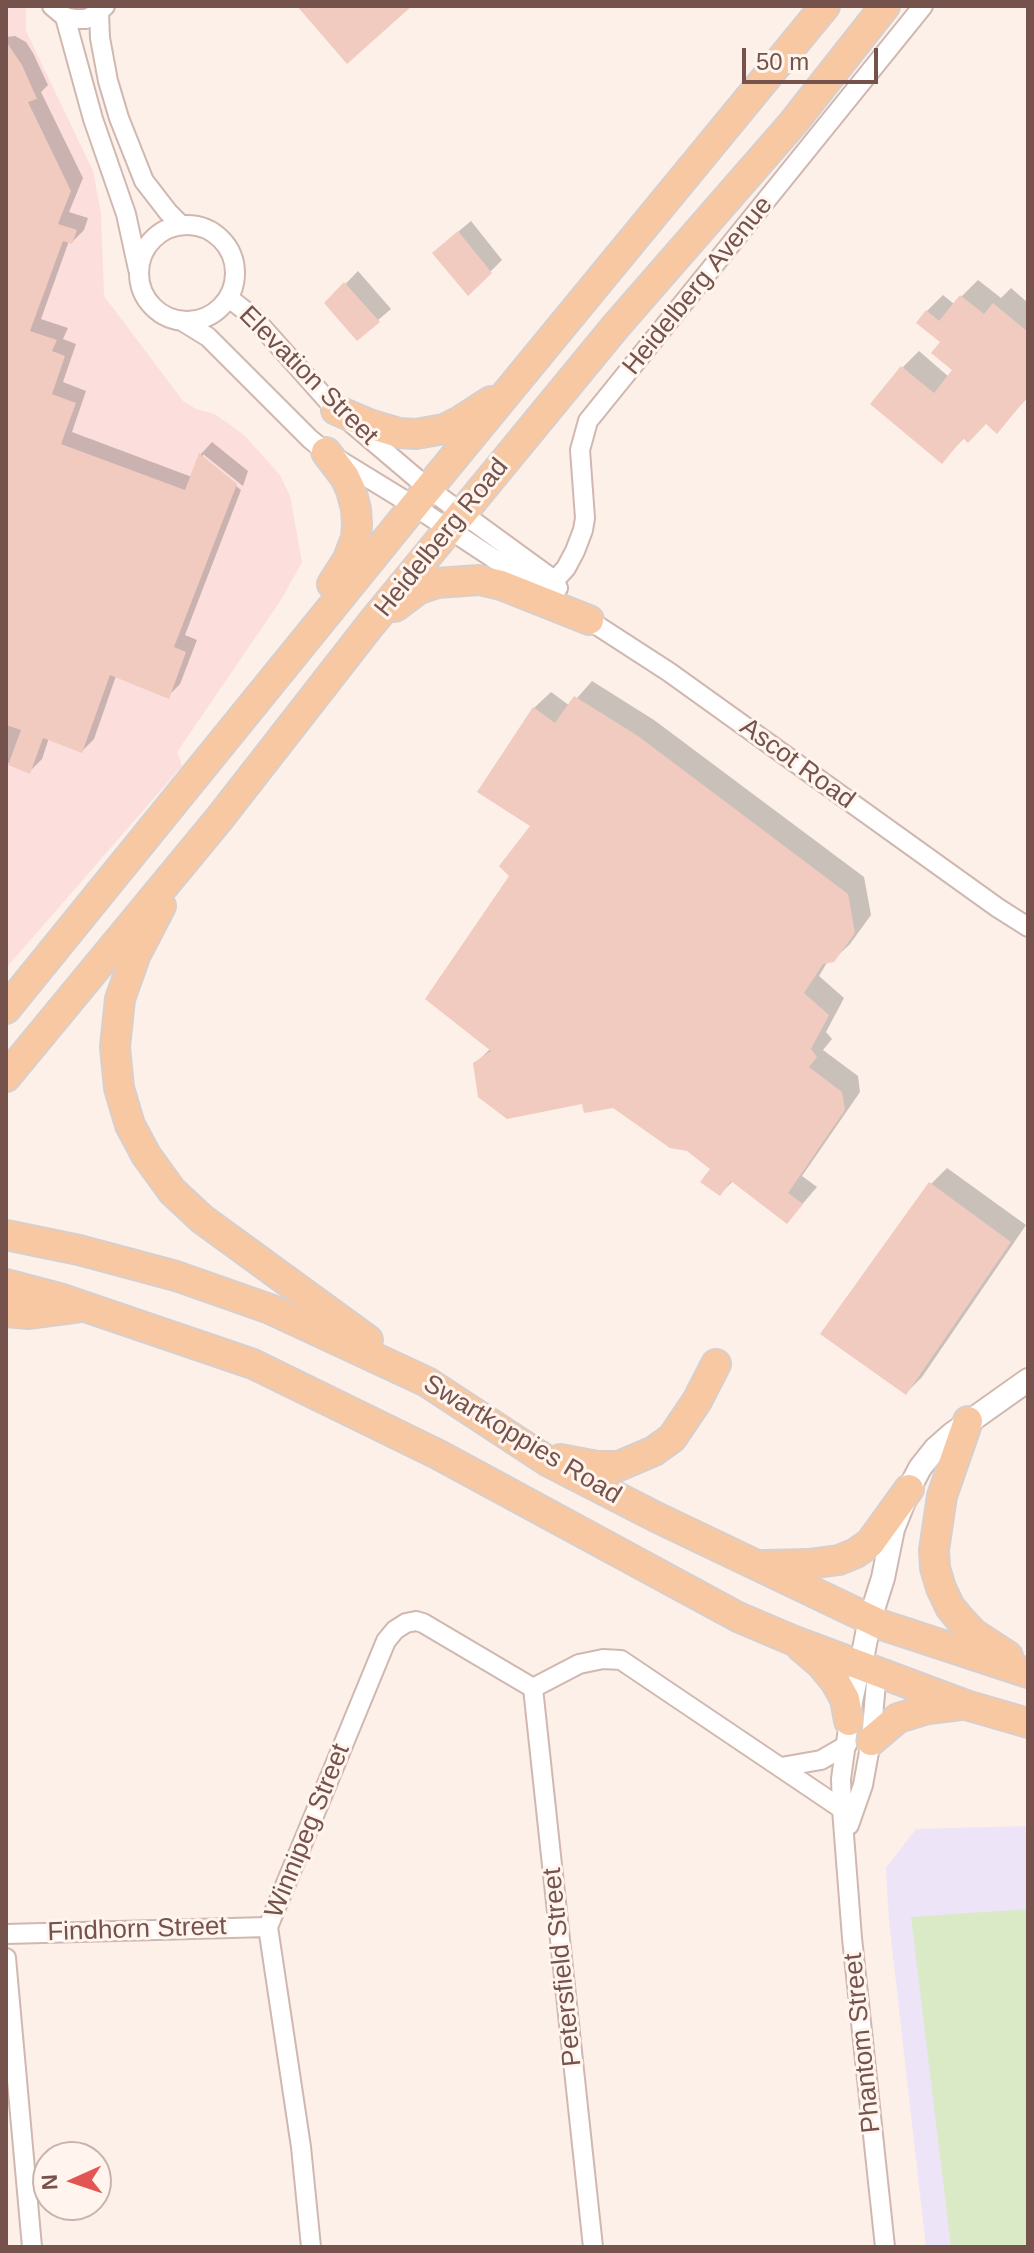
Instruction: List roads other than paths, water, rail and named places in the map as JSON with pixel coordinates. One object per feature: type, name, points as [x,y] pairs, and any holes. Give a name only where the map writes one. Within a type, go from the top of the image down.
[{"type":"main road","name":"Heidelberg Road","points":[[6,1009],[825,6]]},
{"type":"main road","name":"Heidelberg Road","points":[[6,1077],[183,862],[371,624],[616,326],[793,123],[885,6]]},
{"type":"main road","points":[[336,410],[399,433],[429,432],[460,421],[518,381]]},
{"type":"main road","points":[[258,699],[348,559],[356,538],[356,509],[351,490],[326,452]]},
{"type":"main road","points":[[371,624],[419,589],[437,583],[479,580],[577,612]]},
{"type":"main road","points":[[183,862],[136,954],[120,999],[115,1047],[119,1088],[130,1125],[146,1155],[172,1191],[202,1219],[427,1382]]},
{"type":"main road","name":"Swartkoppies Road","points":[[6,1235],[107,1257],[176,1276],[257,1304],[427,1382],[562,1469],[756,1565],[876,1622],[1028,1673]]},
{"type":"main road","name":"Swartkoppies Road","points":[[6,1284],[83,1306],[253,1364],[439,1455],[738,1617],[966,1705],[1028,1723]]},
{"type":"main road","points":[[6,1312],[29,1314],[83,1306]]},
{"type":"main road","points":[[519,1442],[564,1460],[597,1466],[619,1466],[635,1460],[672,1438],[697,1401],[716,1364]]},
{"type":"main road","points":[[968,1421],[942,1496],[934,1550],[935,1568],[950,1607],[973,1633],[1028,1667]]},
{"type":"main road","points":[[756,1565],[809,1564],[839,1560],[856,1553],[870,1543],[909,1489]]},
{"type":"main road","points":[[792,1640],[821,1664],[835,1681],[845,1699],[855,1735],[928,1709],[966,1705]]},
{"type":"street","name":"Heidelberg Avenue","points":[[549,586],[571,560],[583,530],[585,518],[580,450],[588,421],[923,6]]},
{"type":"street","name":"Elevation Street","points":[[59,11],[75,19],[86,19],[102,9]]},
{"type":"street","name":"Elevation Street","points":[[59,11],[123,203],[145,296],[154,308],[167,317],[196,321],[209,316],[229,298],[235,270],[232,256],[224,242],[211,231],[181,225],[144,181],[108,81],[100,38],[102,9]]},
{"type":"street","points":[[140,275],[144,250],[167,229],[181,225]]},
{"type":"street","name":"Elevation Street","points":[[229,298],[253,317],[336,410],[422,497]]},
{"type":"street","name":"Elevation Street","points":[[182,321],[208,337],[326,452],[422,497],[456,521]]},
{"type":"street","points":[[456,521],[549,586],[577,612]]},
{"type":"street","name":"Ascot Road","points":[[577,612],[669,672],[1028,927]]},
{"type":"street","name":"Phantom Street","points":[[885,2247],[852,1938],[845,1839],[847,1811],[863,1785],[855,1735],[893,1529],[909,1489],[935,1449],[968,1421],[1028,1380]]},
{"type":"street","name":"Winnipeg Street","points":[[311,2247],[301,2147],[268,1927],[386,1641],[395,1630],[406,1623],[423,1623],[533,1688]]},
{"type":"street","points":[[533,1688],[579,1664],[603,1659],[621,1660],[847,1811]]},
{"type":"street","name":"Phantom Street","points":[[855,1735],[869,1667]]},
{"type":"street","name":"Petersfield Street","points":[[533,1688],[593,2247]]},
{"type":"street","points":[[781,1767],[821,1760],[855,1735]]},
{"type":"street","name":"Findhorn Street","points":[[6,1934],[268,1927]]},
{"type":"street","points":[[6,1958],[32,2247]]}]
